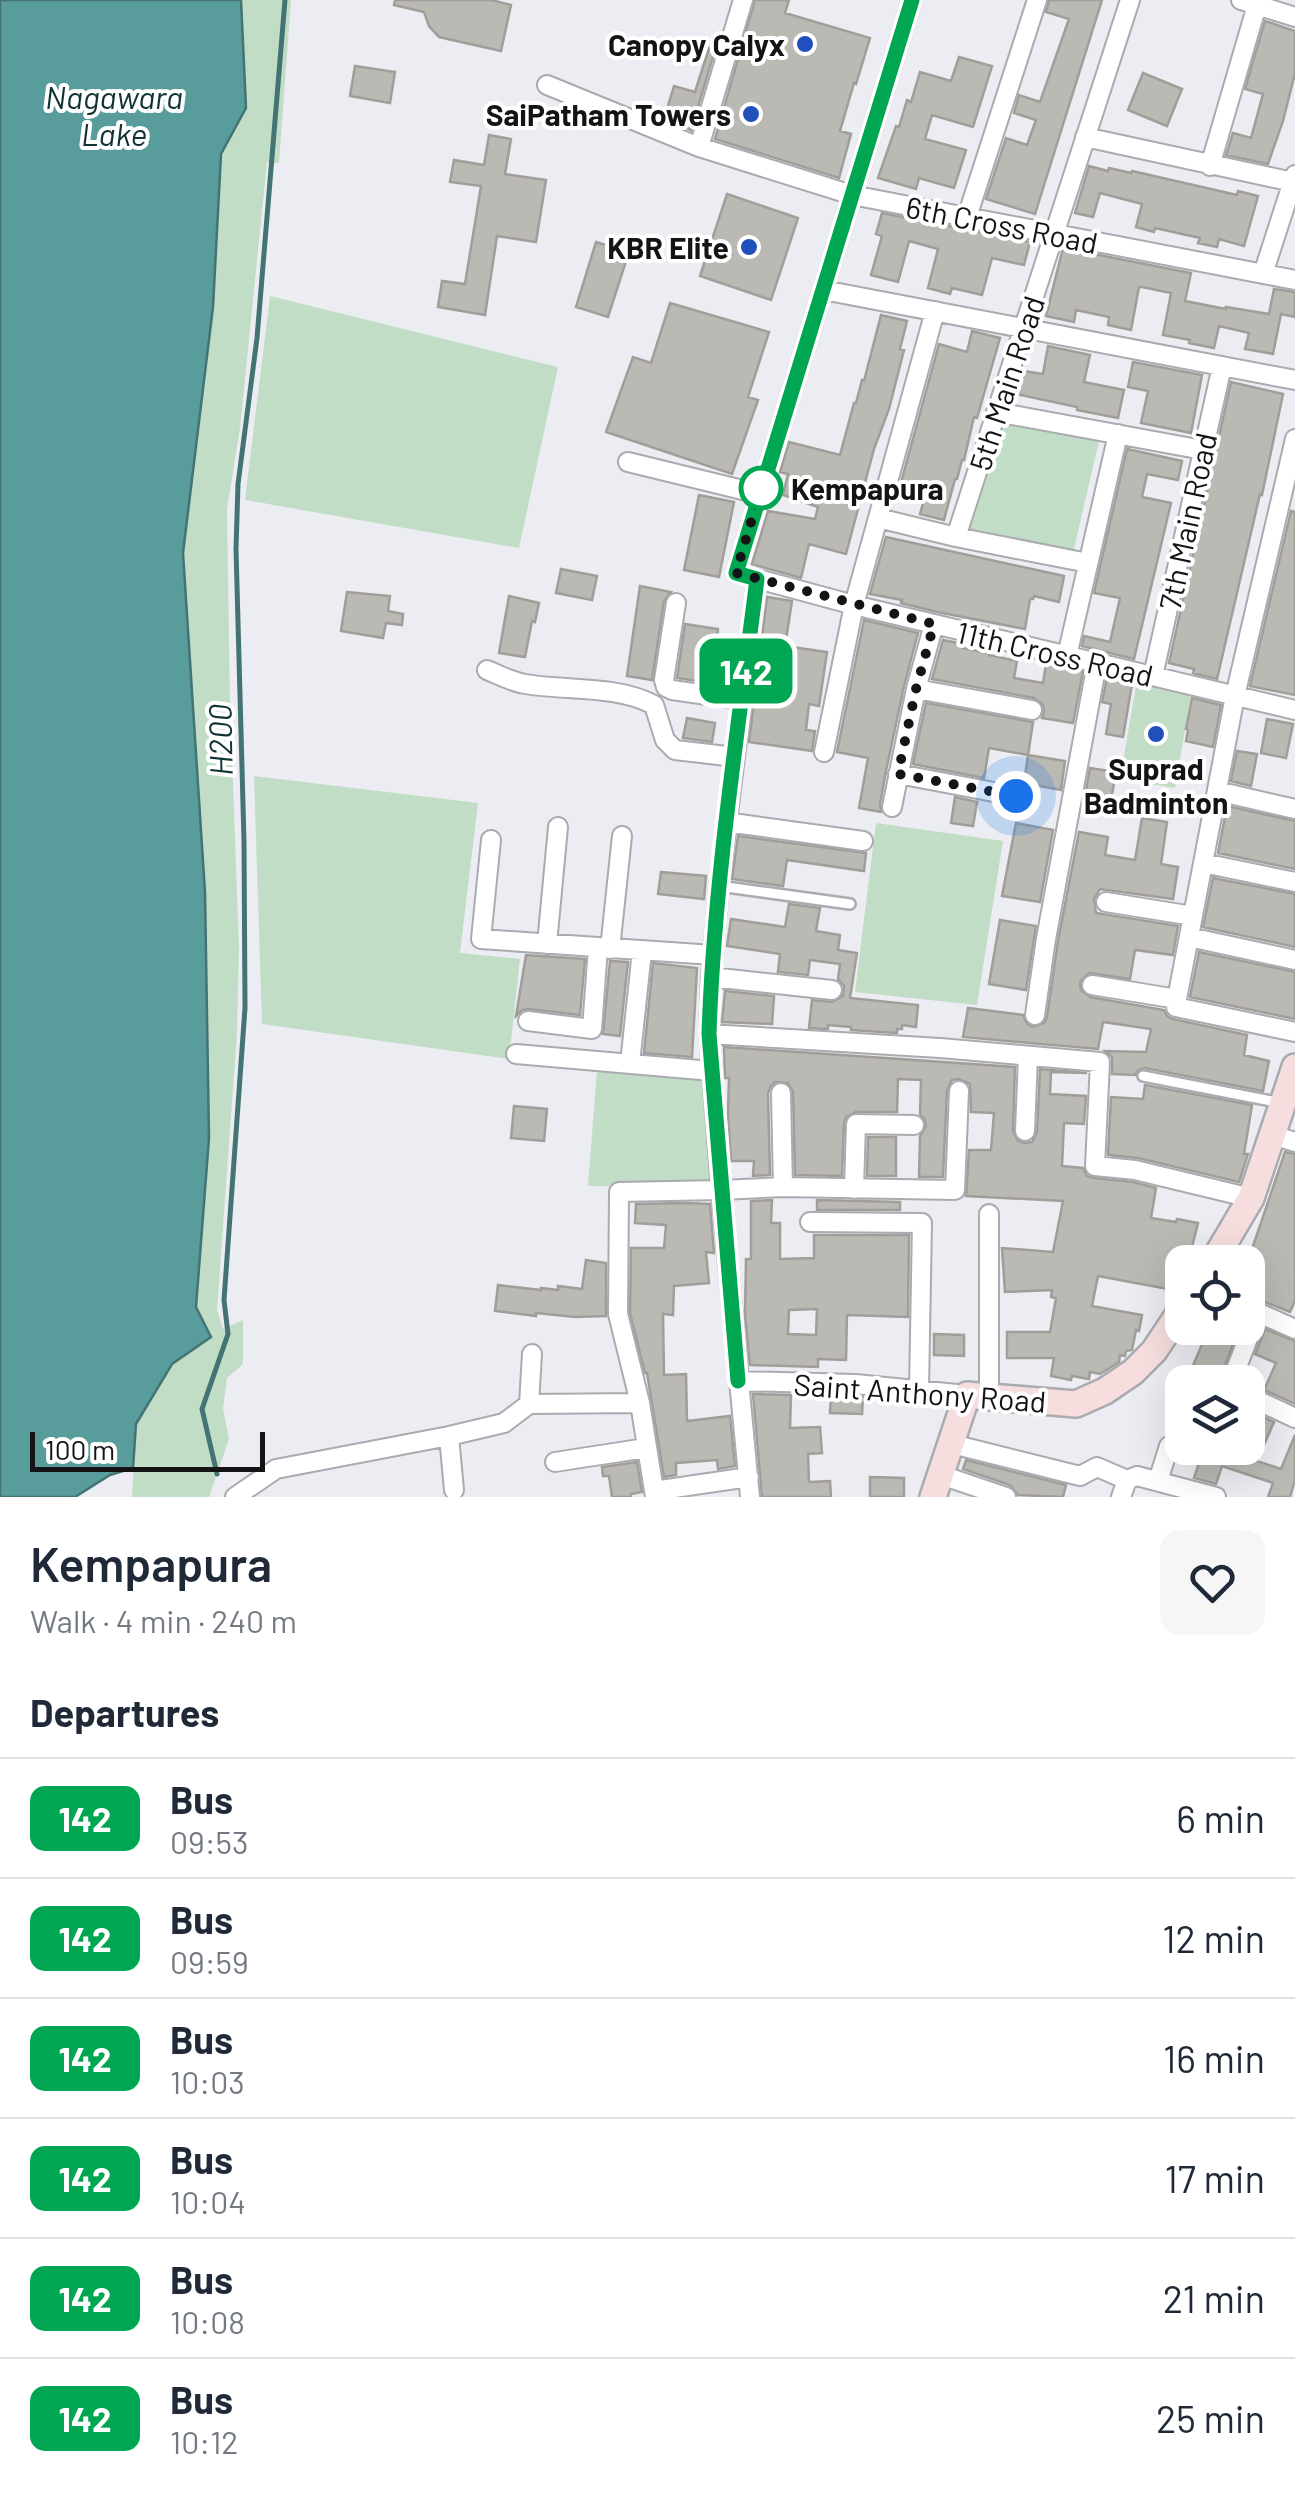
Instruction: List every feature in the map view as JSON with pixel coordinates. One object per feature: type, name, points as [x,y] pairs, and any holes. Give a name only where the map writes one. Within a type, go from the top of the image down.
[{"type":"street","points":[[699,147],[743,0]]},
{"type":"street","points":[[750,1497],[709,1034],[719,886],[757,579],[736,573],[912,0]]},
{"type":"street","points":[[967,217],[1036,0]]},
{"type":"street","name":"5th Main Road","points":[[956,537],[1130,0]]},
{"type":"street","points":[[1210,166],[1249,2],[1295,17]]},
{"type":"street","name":"6th Cross Road","points":[[547,85],[699,147],[852,195],[1295,280]]},
{"type":"street","points":[[1085,137],[1210,166],[1294,179],[1264,274]]},
{"type":"street","points":[[823,290],[1295,380]]},
{"type":"street","points":[[824,752],[854,605],[934,311]]},
{"type":"street","name":"7th Main Road","points":[[1153,676],[1222,366]]},
{"type":"street","points":[[996,412],[1203,450]]},
{"type":"street","points":[[1067,656],[1118,434]]},
{"type":"street","points":[[1295,440],[1235,696],[1176,1007],[1295,1032]]},
{"type":"street","points":[[628,462],[759,494]]},
{"type":"street","points":[[878,518],[1088,563]]},
{"type":"street","name":"11th Cross Road","points":[[757,579],[1295,710]]},
{"type":"street","points":[[676,603],[666,688],[742,700]]},
{"type":"street","points":[[892,806],[934,624]]},
{"type":"street","points":[[1035,1014],[1097,662]]},
{"type":"street","points":[[487,670],[522,684],[641,698],[654,705],[666,740],[675,750],[735,757]]},
{"type":"street","points":[[916,689],[1032,710]]},
{"type":"street","points":[[898,774],[1016,796]]},
{"type":"street","points":[[1217,792],[1295,809]]},
{"type":"street","points":[[726,822],[863,841]]},
{"type":"street","points":[[547,944],[558,827]]},
{"type":"street","points":[[528,1020],[592,1029],[622,836]]},
{"type":"street","points":[[491,840],[481,939],[713,954]]},
{"type":"street","points":[[1203,863],[1295,882]]},
{"type":"street","points":[[1106,902],[1193,916]]},
{"type":"street","points":[[1189,938],[1295,960]]},
{"type":"street","points":[[631,1054],[642,951]]},
{"type":"street","points":[[711,977],[832,990]]},
{"type":"street","points":[[1092,985],[1177,999]]},
{"type":"street","points":[[709,1034],[1100,1062],[1095,1166],[1135,1170],[1255,1207]]},
{"type":"street","points":[[516,1054],[712,1071]]},
{"type":"street","points":[[1025,1131],[1028,1056]]},
{"type":"street","points":[[1226,1245],[1255,1207],[1284,1138],[1283,1103],[1295,1068]]},
{"type":"street","points":[[749,1477],[654,1494],[640,1404],[618,1314],[619,1192],[783,1187],[955,1190],[959,1090]]},
{"type":"street","points":[[781,1093],[783,1187]]},
{"type":"street","points":[[854,1188],[856,1124],[914,1125]]},
{"type":"street","points":[[989,1214],[978,1397],[952,1444],[937,1486],[1006,1497]]},
{"type":"street","points":[[810,1222],[922,1223],[920,1390]]},
{"type":"street","points":[[1265,1315],[1295,1329]]},
{"type":"street","name":"Saint Anthony Road","points":[[738,1381],[855,1384],[1076,1404],[1133,1372],[1165,1335]]},
{"type":"street","points":[[529,1404],[532,1354]]},
{"type":"street","points":[[235,1497],[276,1469],[504,1423],[529,1404],[640,1404]]},
{"type":"street","points":[[1265,1404],[1295,1418]]},
{"type":"street","points":[[448,1436],[454,1490]]},
{"type":"street","points":[[952,1444],[1080,1476],[1097,1466],[1124,1488],[1137,1476],[1216,1497]]},
{"type":"street","points":[[555,1462],[646,1448]]},
{"type":"street","points":[[1158,1481],[1165,1459]]},
{"type":"lane","points":[[719,886],[850,904]]},
{"type":"lane","points":[[1143,1076],[1283,1103]]},
{"type":"green space","points":[[241,0],[291,0],[279,163],[267,162],[240,428],[227,509],[239,946],[237,1033],[217,1310],[223,1329],[243,1320],[243,1364],[227,1378],[223,1408],[229,1439],[209,1497],[132,1497],[136,1424],[172,1364],[196,1308],[209,1138],[205,892],[183,553],[213,307],[221,154],[246,108]]},
{"type":"green space","points":[[270,296],[558,367],[519,548],[245,500]]},
{"type":"green space","points":[[1001,418],[1100,437],[1073,553],[965,534]]},
{"type":"green space","name":"Suprad Badminton","points":[[1137,680],[1192,689],[1175,788],[1120,779]]},
{"type":"green space","points":[[254,776],[478,803],[460,953],[520,959],[509,1059],[262,1024]]},
{"type":"green space","points":[[876,823],[1003,841],[977,1005],[855,992]]},
{"type":"green space","points":[[597,1069],[707,1075],[714,1187],[588,1186]]},
{"type":"water","name":"Nagawara Lake","points":[[0,0],[241,0],[246,108],[221,154],[213,307],[183,553],[205,892],[209,1138],[196,1307],[211,1337],[172,1364],[136,1424],[133,1468],[110,1475],[75,1497],[0,1497]]},
{"type":"building","points":[[395,0],[491,0],[511,5],[501,51],[439,37],[424,12],[394,5]]},
{"type":"building","points":[[755,0],[789,0],[785,13],[870,38],[840,131],[851,134],[839,178],[715,139]]},
{"type":"building","points":[[1049,0],[1102,0],[1035,214],[986,199],[1006,138],[1027,145],[1036,120],[1014,113],[1019,95],[1040,102],[1069,19],[1046,12]]},
{"type":"building","points":[[1265,21],[1295,31],[1295,73],[1268,164],[1226,155],[1233,133],[1251,138],[1263,94],[1245,89]]},
{"type":"building","points":[[709,48],[715,50],[691,130],[664,119],[674,86],[695,92]]},
{"type":"building","points":[[959,57],[992,66],[973,127],[932,115],[925,139],[966,150],[954,188],[919,178],[916,189],[878,178],[920,72],[951,81]]},
{"type":"building","points":[[355,66],[395,72],[390,103],[350,96]]},
{"type":"building","points":[[1143,73],[1182,89],[1167,126],[1128,110]]},
{"type":"building","points":[[489,135],[511,139],[505,174],[546,180],[536,242],[497,236],[485,315],[438,307],[442,281],[465,284],[481,186],[450,182],[454,160],[484,165]]},
{"type":"building","points":[[1089,166],[1258,196],[1244,246],[1219,239],[1217,247],[1198,243],[1200,238],[1136,227],[1142,204],[1100,193],[1093,217],[1075,213]]},
{"type":"building","name":"KBR Elite","points":[[727,194],[798,218],[771,300],[700,276]]},
{"type":"building","points":[[882,213],[1030,242],[1024,265],[992,258],[982,295],[952,288],[950,294],[928,288],[938,249],[909,241],[898,282],[871,275],[882,236],[876,234]]},
{"type":"building","points":[[596,242],[629,252],[608,317],[576,307]]},
{"type":"building","points":[[1063,248],[1191,273],[1185,301],[1226,309],[1269,314],[1274,289],[1295,292],[1295,317],[1281,314],[1273,354],[1245,349],[1249,333],[1219,326],[1214,348],[1163,335],[1171,293],[1142,287],[1131,330],[1108,325],[1109,317],[1076,310],[1074,322],[1046,316]]},
{"type":"building","points":[[670,303],[769,332],[748,397],[758,400],[732,474],[606,432],[633,357],[651,363]]},
{"type":"building","points":[[881,315],[907,321],[900,349],[904,350],[846,554],[809,544],[801,578],[752,564],[768,511],[815,519],[818,507],[783,495],[788,474],[780,472],[789,442],[840,455]]},
{"type":"building","points":[[972,331],[1000,338],[944,520],[920,514],[926,493],[900,486],[939,344],[967,352]]},
{"type":"building","points":[[1048,346],[1090,355],[1084,382],[1124,390],[1118,418],[1016,394],[1023,371],[1043,374]]},
{"type":"building","points":[[1133,362],[1202,375],[1191,433],[1141,423],[1148,391],[1128,387]]},
{"type":"building","points":[[1231,382],[1283,394],[1217,679],[1169,663]]},
{"type":"building","points":[[1127,449],[1182,461],[1178,480],[1147,474],[1142,497],[1171,503],[1134,659],[1082,646],[1084,636],[1110,642],[1120,598],[1094,593]]},
{"type":"building","points":[[699,495],[734,502],[719,577],[684,570]]},
{"type":"building","points":[[1291,511],[1295,512],[1295,695],[1250,686]]},
{"type":"building","points":[[886,537],[1064,576],[1059,602],[1034,596],[1030,599],[1025,629],[870,594]]},
{"type":"building","points":[[561,569],[597,576],[592,600],[556,593]]},
{"type":"building","points":[[640,586],[671,592],[664,601],[652,680],[627,676]]},
{"type":"building","points":[[347,592],[390,596],[388,611],[403,614],[402,625],[386,623],[383,638],[341,631]]},
{"type":"building","points":[[509,596],[539,603],[525,657],[499,653]]},
{"type":"building","points":[[767,597],[792,601],[785,646],[827,652],[819,706],[809,704],[806,730],[815,731],[812,751],[749,742]]},
{"type":"building","points":[[864,620],[918,633],[886,771],[881,812],[859,808],[868,758],[837,752]]},
{"type":"building","points":[[685,624],[718,629],[711,683],[677,678]]},
{"type":"building","points":[[943,640],[1017,661],[1014,678],[1043,683],[1046,664],[1083,672],[1073,723],[1042,718],[1043,705],[1034,698],[932,679]]},
{"type":"building","points":[[1107,678],[1132,684],[1123,737],[1106,734],[1111,704],[1102,702]]},
{"type":"building","points":[[1192,698],[1221,705],[1213,747],[1186,741]]},
{"type":"building","points":[[926,703],[1033,722],[1028,755],[989,748],[984,778],[913,764]]},
{"type":"building","points":[[687,718],[715,723],[712,742],[683,738]]},
{"type":"building","points":[[1267,719],[1293,724],[1286,758],[1261,753]]},
{"type":"building","points":[[1237,751],[1257,754],[1251,786],[1231,781]]},
{"type":"building","points":[[1028,755],[1065,761],[1061,790],[1024,783]]},
{"type":"building","points":[[1090,768],[1116,772],[1111,800],[1085,796]]},
{"type":"building","points":[[955,797],[977,802],[973,826],[951,823]]},
{"type":"building","points":[[1227,806],[1295,821],[1295,869],[1218,853]]},
{"type":"building","points":[[1142,818],[1167,822],[1161,864],[1178,867],[1173,899],[1100,889],[1094,899],[1096,913],[1178,926],[1173,955],[1135,950],[1130,979],[1089,973],[1080,982],[1081,990],[1090,997],[1164,1010],[1173,1019],[1247,1035],[1244,1055],[1269,1061],[1263,1091],[1145,1068],[1135,1075],[1112,1074],[1112,1057],[1105,1051],[1146,1052],[1151,1029],[1103,1022],[1098,1049],[963,1037],[968,1008],[1023,1015],[1032,1027],[1044,1023],[1079,832],[1108,837],[1105,855],[1135,860]]},
{"type":"building","points":[[1016,823],[1053,830],[1040,902],[1002,896]]},
{"type":"building","points":[[738,836],[866,853],[864,871],[787,860],[783,886],[732,879]]},
{"type":"building","points":[[661,872],[706,876],[704,899],[658,894]]},
{"type":"building","points":[[1213,878],[1295,894],[1295,947],[1203,927]]},
{"type":"building","points":[[789,904],[820,908],[816,931],[840,935],[838,950],[857,953],[850,998],[918,1005],[916,1027],[902,1025],[897,1033],[828,1025],[828,1029],[809,1028],[812,1000],[832,1002],[843,996],[844,986],[838,979],[840,964],[810,960],[808,975],[778,972],[780,954],[727,946],[731,919],[785,927]]},
{"type":"building","points":[[1000,920],[1036,926],[1026,990],[989,984]]},
{"type":"building","points":[[1199,952],[1295,972],[1295,1019],[1190,997]]},
{"type":"building","points":[[526,955],[585,959],[580,1015],[529,1009],[516,1016]]},
{"type":"building","points":[[610,961],[628,962],[620,1036],[603,1034]]},
{"type":"building","points":[[653,963],[697,968],[692,1057],[644,1053]]},
{"type":"building","points":[[725,991],[774,996],[772,1024],[722,1022]]},
{"type":"building","points":[[724,1047],[1015,1067],[1013,1131],[1018,1141],[1024,1143],[1032,1142],[1037,1132],[1040,1069],[1087,1073],[1051,1072],[1050,1094],[1086,1096],[1084,1124],[1064,1123],[1062,1166],[1083,1168],[1087,1176],[1094,1178],[1156,1188],[1151,1218],[1198,1223],[1192,1245],[1165,1245],[1165,1288],[1098,1276],[1092,1306],[1142,1315],[1132,1350],[1120,1355],[1119,1362],[1100,1374],[1090,1372],[1089,1379],[1051,1376],[1054,1358],[1007,1358],[1007,1332],[1050,1332],[1056,1298],[1051,1297],[1052,1290],[1005,1292],[1002,1248],[1053,1252],[1063,1201],[966,1196],[969,1150],[991,1150],[994,1113],[971,1112],[970,1084],[952,1080],[947,1090],[943,1177],[919,1177],[920,1136],[926,1126],[920,1114],[921,1080],[898,1079],[897,1112],[856,1112],[846,1117],[842,1176],[795,1175],[793,1092],[788,1083],[775,1082],[768,1093],[770,1175],[753,1176],[754,1161],[731,1161],[729,1078],[725,1078]]},
{"type":"building","points":[[1145,1085],[1252,1105],[1244,1154],[1248,1154],[1239,1182],[1138,1158],[1108,1155],[1111,1097],[1143,1099]]},
{"type":"building","points":[[514,1106],[547,1109],[544,1141],[511,1138]]},
{"type":"building","points":[[868,1137],[896,1137],[896,1176],[867,1176]]},
{"type":"building","points":[[1285,1152],[1295,1154],[1295,1301],[1290,1312],[1265,1302],[1265,1245],[1253,1245]]},
{"type":"building","points":[[772,1200],[771,1223],[780,1223],[780,1259],[814,1258],[814,1235],[909,1235],[908,1317],[847,1315],[846,1360],[818,1359],[818,1367],[750,1365],[745,1315],[746,1259],[751,1259],[751,1201]],"holes":[[[817,1309],[816,1335],[788,1334],[789,1310]]]},
{"type":"building","points":[[817,1200],[900,1202],[900,1210],[817,1210]]},
{"type":"building","points":[[636,1204],[710,1204],[714,1253],[706,1252],[709,1283],[674,1286],[673,1315],[663,1314],[664,1375],[686,1374],[687,1421],[730,1416],[735,1466],[718,1469],[717,1460],[676,1463],[676,1475],[664,1477],[647,1373],[630,1313],[631,1248],[664,1248],[666,1225],[635,1223]]},
{"type":"building","points":[[586,1260],[606,1263],[606,1316],[536,1316],[495,1311],[498,1285],[582,1289]]},
{"type":"building","points":[[1265,1329],[1295,1341],[1295,1404],[1265,1390],[1276,1363],[1255,1354],[1259,1345],[1265,1345]]},
{"type":"building","points":[[934,1334],[964,1335],[964,1356],[934,1355]]},
{"type":"building","points":[[1202,1345],[1233,1345],[1225,1365],[1193,1365]]},
{"type":"building","points":[[753,1394],[791,1395],[790,1428],[820,1427],[822,1453],[808,1454],[809,1482],[830,1481],[831,1497],[762,1497]]},
{"type":"building","points":[[831,1396],[863,1397],[862,1414],[830,1413]]},
{"type":"building","points":[[1265,1418],[1274,1422],[1265,1443]]},
{"type":"building","points":[[1295,1435],[1295,1480],[1290,1497],[1268,1497],[1273,1483],[1222,1466],[1216,1484],[1194,1478],[1198,1465],[1265,1464],[1281,1469]]},
{"type":"building","points":[[966,1460],[1066,1485],[1063,1497],[1018,1495],[1010,1485],[963,1469]]},
{"type":"building","points":[[637,1462],[642,1492],[631,1497],[612,1497],[609,1476],[603,1476],[602,1467]]},
{"type":"building","points":[[870,1477],[904,1478],[904,1497],[870,1497]]},
{"type":"waterway","name":"H200","points":[[217,1474],[202,1409],[228,1334],[224,1300],[245,1008],[238,484],[257,338],[285,0]]},
{"type":"bus line","name":"142","points":[[738,1381],[709,1034],[719,886],[757,579],[736,573],[912,0]]},
{"type":"place","name":"Canopy Calyx","points":[[805,44]]},
{"type":"place","name":"SaiPatham Towers","points":[[751,114]]},
{"type":"place","name":"KBR Elite","points":[[749,247]]},
{"type":"place","name":"Kempapura","points":[[761,488]]},
{"type":"place","name":"Suprad Badminton","points":[[1156,734]]},
{"type":"route","points":[[761,488],[736,573],[934,624],[898,774],[1016,796]]}]
